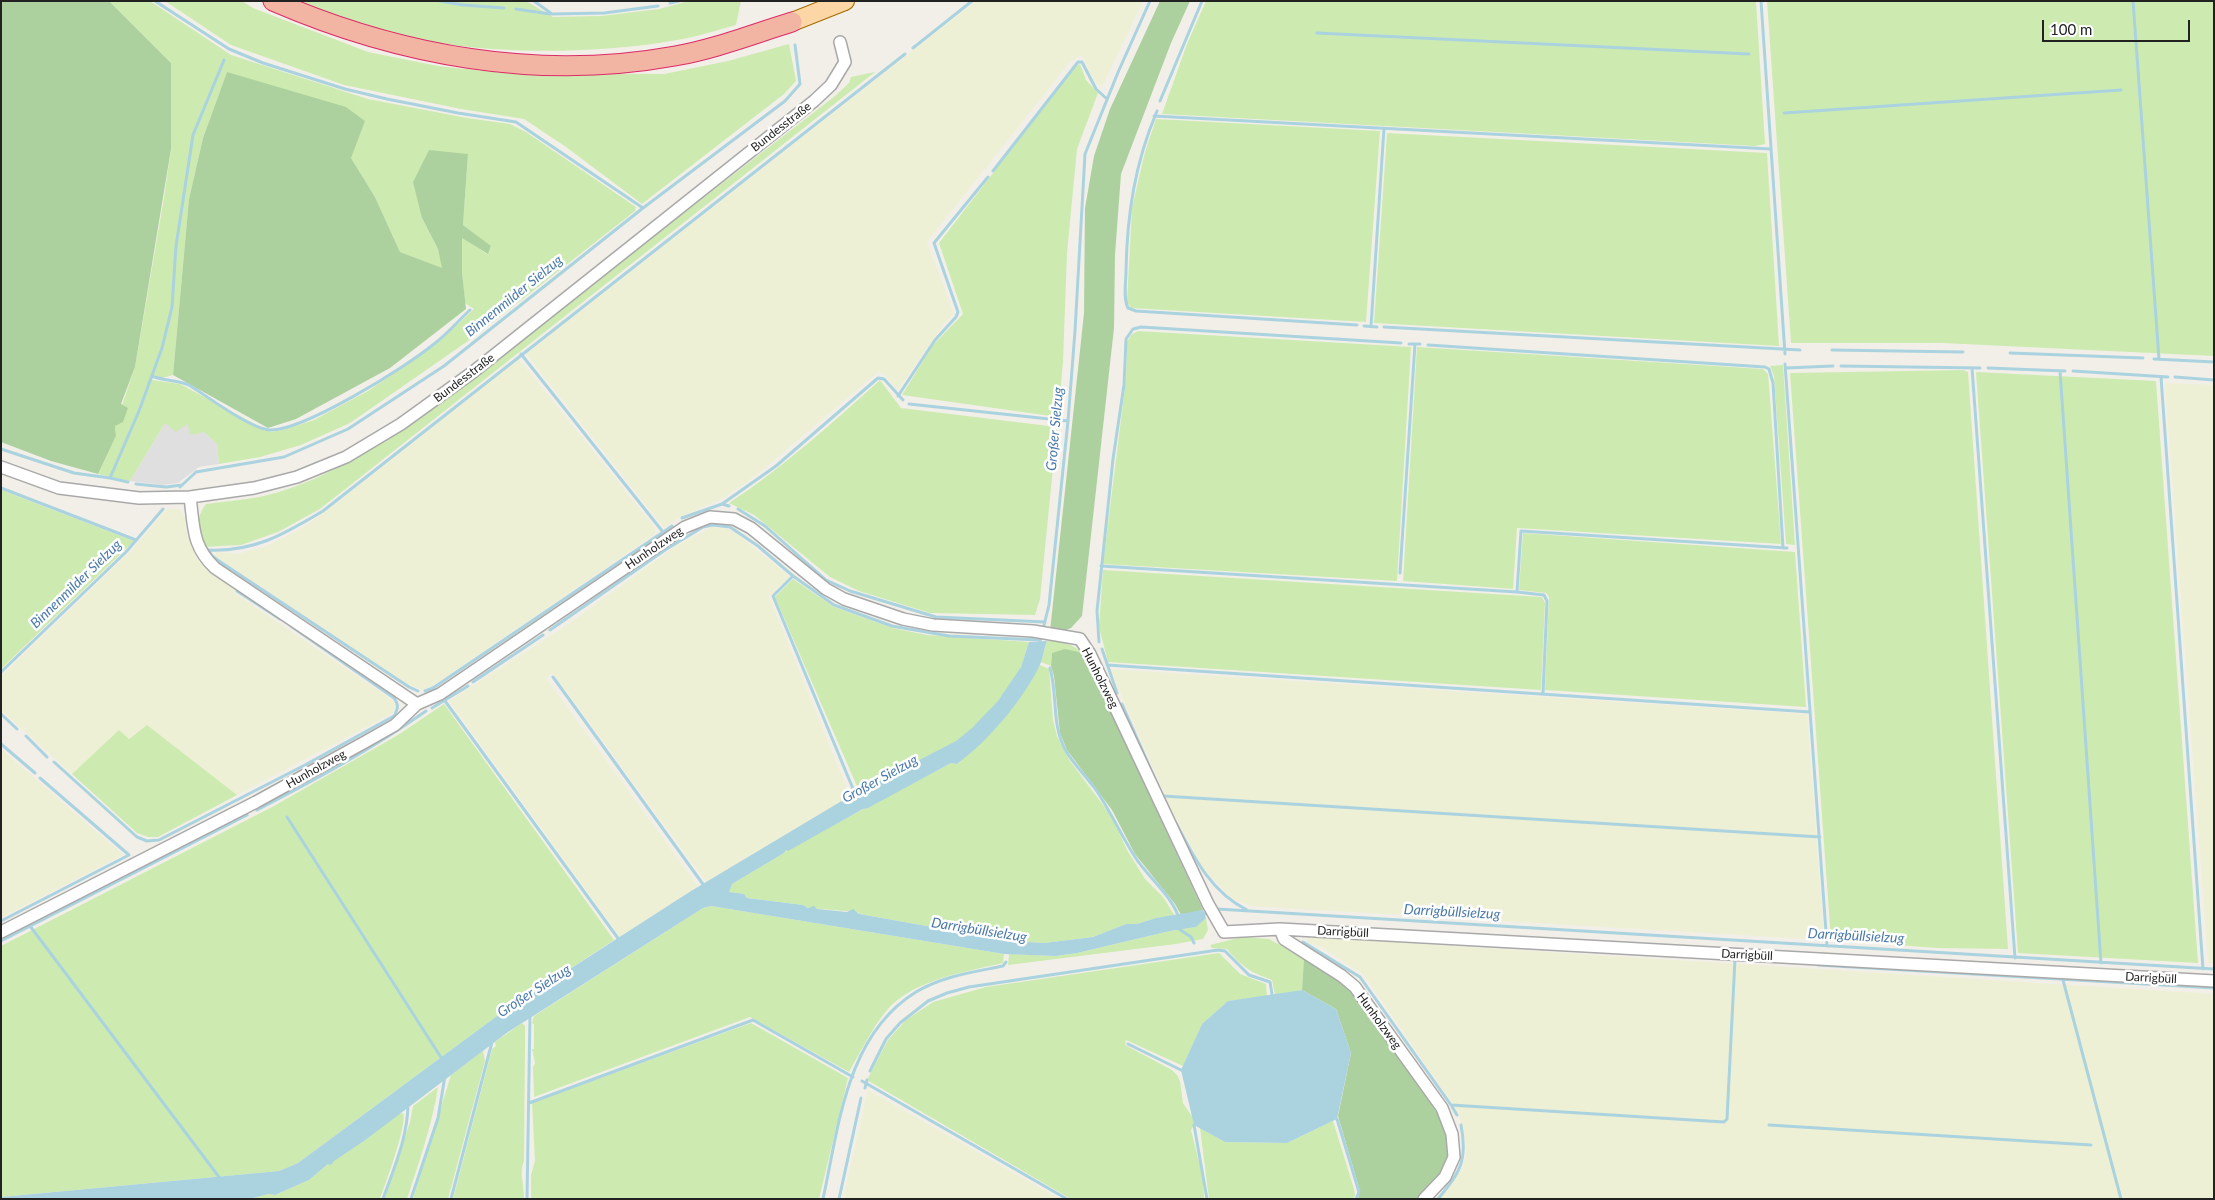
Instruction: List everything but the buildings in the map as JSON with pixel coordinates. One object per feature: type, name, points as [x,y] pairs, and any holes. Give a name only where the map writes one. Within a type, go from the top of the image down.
[{"type":"highway","points":[[273,1],[310,18],[359,35],[424,51],[527,65],[616,63],[676,56],[723,44],[792,22]]},
{"type":"main road","points":[[792,22],[845,1]]},
{"type":"street","name":"Bundesstraße","points":[[1,467],[60,488],[139,498],[190,497],[254,488],[297,477],[346,457],[402,424],[473,372],[814,101],[831,85],[845,62],[840,42]]},
{"type":"street","points":[[190,497],[196,539],[203,556],[216,568],[417,704]]},
{"type":"street","name":"Hunholzweg","points":[[1,932],[298,779],[395,725],[417,704],[440,694],[686,527],[710,517],[734,519],[751,528],[826,589],[844,599],[871,609],[932,626],[1033,631],[1080,639],[1090,654],[1208,904],[1224,932],[1280,929],[1284,939],[1342,976],[1355,987],[1442,1108],[1452,1134],[1454,1157],[1445,1177],[1424,1199]]},
{"type":"street","name":"Darrigbüll","points":[[1280,929],[2214,981]]},
{"type":"shaded area","points":[[165,423],[187,424],[204,432],[217,444],[219,464],[199,467],[178,483],[163,485],[130,481]]},
{"type":"green space","points":[[1,1],[109,1],[171,63],[171,149],[135,367],[121,404],[128,408],[123,422],[115,426],[116,436],[98,474],[51,461],[1,442]]},
{"type":"green space","points":[[109,1],[150,1],[231,55],[368,99],[467,118],[510,124],[526,132],[636,207],[635,211],[478,334],[350,423],[301,445],[260,457],[219,464],[217,444],[204,432],[191,435],[187,424],[176,432],[165,423],[130,481],[98,474],[116,436],[115,426],[135,367],[171,149],[171,63]],"holes":[[[227,72],[351,158],[375,197],[400,252],[443,269],[438,249],[422,218],[468,154],[463,225],[491,247],[487,254],[462,237],[462,272],[465,303],[474,309],[434,346],[368,391],[314,420],[283,430],[270,432],[180,384],[152,380],[154,375],[162,378],[173,375],[189,199],[203,138]]]},
{"type":"green space","points":[[165,1],[242,1],[253,8],[368,52],[438,66],[503,73],[664,74],[728,61],[789,44],[796,81],[784,94],[642,204],[566,147],[524,119],[461,109],[344,85],[231,45]]},
{"type":"green space","points":[[296,1],[526,1],[553,17],[601,16],[659,9],[689,1],[741,1],[736,25],[684,39],[619,48],[524,51],[462,46],[416,39],[364,25]]},
{"type":"green space","points":[[976,1],[1143,1],[1103,85],[1099,86],[1090,74],[1085,60],[1080,55],[1069,63],[927,242],[954,314],[944,324],[897,391],[886,376],[879,371],[758,474],[724,498],[678,518],[664,528],[526,354]]},
{"type":"green space","points":[[1160,1],[1190,1],[1171,43],[1121,174],[1115,255],[1114,328],[1082,616],[1071,628],[1059,633],[1050,631],[1084,313],[1085,208],[1094,156],[1110,109]]},
{"type":"green space","points":[[1206,1],[1756,1],[1765,144],[1755,146],[1162,114],[1187,44]]},
{"type":"green space","points":[[1767,1],[2214,1],[2214,356],[1942,343],[1791,343]]},
{"type":"green space","points":[[1080,64],[1086,80],[1098,93],[1077,149],[1067,253],[1063,362],[1058,417],[902,395],[933,345],[963,314],[939,243],[1075,67]]},
{"type":"green space","points":[[227,72],[346,107],[365,121],[351,158],[375,197],[400,252],[442,268],[438,249],[422,218],[413,182],[429,150],[468,154],[463,225],[491,246],[488,254],[462,238],[462,272],[466,309],[390,368],[296,419],[268,428],[173,375],[189,199],[203,138]]},
{"type":"green space","points":[[875,72],[320,509],[278,532],[241,545],[202,547],[198,525],[202,509],[206,504],[260,497],[286,490],[321,476],[355,459],[403,430],[835,96],[849,83],[851,77]]},
{"type":"green space","points":[[1156,119],[1380,131],[1366,322],[1131,308],[1127,302],[1132,208],[1145,152]]},
{"type":"green space","points":[[1387,133],[1767,153],[1779,346],[1374,323]]},
{"type":"green space","points":[[1138,331],[1411,347],[1397,581],[1103,564],[1126,379],[1127,342],[1131,335]]},
{"type":"green space","points":[[1417,347],[1763,369],[1768,374],[1781,544],[1517,528],[1513,589],[1403,581]]},
{"type":"green space","points":[[519,359],[655,528],[655,534],[437,683],[423,690],[407,684],[215,556],[216,552],[237,554],[264,547],[301,529]]},
{"type":"green space","points":[[1783,365],[1795,545],[1786,544],[1774,376],[1770,366]]},
{"type":"green space","points":[[1963,370],[1968,372],[2008,949],[1937,948],[1831,940],[1790,373]]},
{"type":"green space","points":[[1976,372],[2156,381],[2198,963],[2018,953]]},
{"type":"green space","points":[[880,380],[901,408],[1057,427],[1040,599],[1035,615],[930,613],[859,591],[830,577],[754,515],[729,503],[788,460]]},
{"type":"green space","points":[[2165,383],[2214,385],[2214,963],[2208,963]]},
{"type":"green space","points":[[1,490],[134,541],[1,669]]},
{"type":"green space","points":[[167,509],[179,509],[185,517],[186,531],[197,559],[208,570],[236,588],[233,592],[391,699],[396,705],[393,713],[237,795],[147,725],[129,739],[119,731],[72,774],[1,710],[1,676],[131,551]]},
{"type":"green space","points":[[711,527],[725,528],[736,533],[790,577],[769,596],[850,796],[706,882],[553,673],[546,678],[698,886],[620,937],[449,701],[564,627],[676,546]]},
{"type":"green space","points":[[1523,533],[1795,552],[1806,707],[1545,690],[1549,597],[1546,593],[1519,590]]},
{"type":"green space","points":[[1103,570],[1542,597],[1545,603],[1541,690],[1108,662],[1099,627]]},
{"type":"green space","points":[[793,579],[834,607],[893,628],[927,635],[1029,642],[1021,667],[1016,677],[993,708],[955,742],[859,791],[775,597]]},
{"type":"green space","points":[[1047,641],[1075,647],[1083,653],[1052,653],[1051,666],[1041,662]]},
{"type":"green space","points":[[1065,649],[1083,653],[1203,910],[1181,915],[1175,904],[1135,854],[1112,810],[1067,750],[1060,733],[1054,676],[1051,666],[1052,653]]},
{"type":"green space","points":[[1040,665],[1049,669],[1053,720],[1057,736],[1070,761],[1112,817],[1127,850],[1145,879],[1163,897],[1175,916],[1156,918],[1137,924],[1126,924],[1093,937],[1044,943],[1011,941],[859,914],[858,912],[808,908],[803,905],[747,898],[744,894],[728,892],[732,884],[786,850],[951,763],[958,764],[1028,685]]},
{"type":"green space","points":[[1110,669],[1807,714],[1824,940],[1250,906],[1233,899],[1204,870],[1171,809]]},
{"type":"green space","points":[[444,704],[614,940],[497,1016],[298,1163],[279,1171],[1,1197],[1,946],[274,806],[398,735]]},
{"type":"green space","points":[[147,725],[237,795],[158,837],[148,837],[137,833],[72,774],[119,730],[129,739]]},
{"type":"green space","points":[[1,749],[123,855],[1,918]]},
{"type":"green space","points":[[711,906],[1004,954],[1003,963],[941,978],[898,999],[876,1024],[849,1072],[750,1017],[534,1097],[533,1067],[535,1063],[532,1049],[534,1049],[534,1024],[532,1023],[534,1016],[703,908]]},
{"type":"green space","points":[[1206,918],[1208,930],[1203,939],[1008,965],[1009,954],[1056,956],[1077,953],[1195,927]]},
{"type":"green space","points":[[1242,937],[1269,939],[1304,958],[1302,990],[1275,995],[1272,980],[1247,968],[1227,949],[1212,948],[1210,945]]},
{"type":"green space","points":[[1309,937],[2214,994],[2214,1199],[1440,1199],[1463,1167],[1466,1154],[1466,1141],[1458,1112],[1361,973],[1321,947],[1307,942]]},
{"type":"green space","points":[[1219,953],[1240,974],[1266,984],[1267,996],[1228,1001],[1202,1024],[1183,1066],[1126,1040],[1125,1045],[1172,1070],[1177,1075],[1180,1081],[1183,1103],[1193,1118],[1194,1125],[1191,1130],[1203,1178],[1204,1199],[1071,1199],[867,1080],[888,1040],[906,1020],[933,1002],[986,987]]},
{"type":"green space","points":[[1304,958],[1341,981],[1355,996],[1412,1072],[1442,1121],[1447,1137],[1448,1153],[1444,1168],[1438,1179],[1420,1199],[1358,1199],[1360,1191],[1338,1116],[1351,1053],[1336,1009],[1302,990]]},
{"type":"green space","points":[[522,1023],[525,1026],[524,1161],[522,1173],[524,1199],[453,1199],[492,1049],[496,1046],[495,1042]]},
{"type":"green space","points":[[751,1023],[848,1078],[819,1199],[531,1199],[531,1175],[535,1161],[532,1103]]},
{"type":"green space","points":[[483,1051],[485,1061],[448,1199],[413,1199],[451,1075]]},
{"type":"green space","points":[[438,1087],[429,1130],[407,1199],[384,1199],[410,1122],[413,1106]]},
{"type":"green space","points":[[868,1090],[1060,1199],[843,1199]]},
{"type":"green space","points":[[403,1113],[404,1119],[399,1141],[380,1199],[250,1199],[268,1194],[275,1195],[309,1180],[328,1164],[364,1141],[398,1114]]},
{"type":"green space","points":[[1333,1121],[1354,1189],[1355,1196],[1352,1199],[1209,1199],[1200,1128],[1225,1142],[1287,1143]]},
{"type":"water","points":[[1047,641],[1039,667],[1014,707],[969,755],[957,764],[951,763],[788,851],[786,850],[732,884],[729,892],[744,894],[747,898],[803,905],[808,908],[814,906],[817,909],[847,912],[853,909],[859,914],[1011,941],[1044,943],[1093,937],[1126,924],[1137,924],[1156,918],[1203,910],[1206,918],[1196,927],[1056,956],[1004,954],[711,906],[703,908],[508,1032],[331,1165],[328,1164],[309,1180],[275,1195],[268,1194],[250,1199],[1,1199],[1,1197],[279,1171],[298,1163],[497,1016],[691,891],[850,796],[956,741],[972,728],[998,701],[1021,667],[1029,642]]},
{"type":"water","points":[[1302,990],[1336,1009],[1351,1053],[1337,1119],[1287,1143],[1225,1142],[1194,1125],[1181,1070],[1202,1024],[1228,1001]]},
{"type":"waterway","points":[[155,1],[229,49],[263,63],[345,89],[387,99],[516,122],[643,208]]},
{"type":"waterway","points":[[440,1],[504,8]]},
{"type":"waterway","points":[[534,1],[552,14],[604,13],[658,6]]},
{"type":"waterway","points":[[670,3],[679,1]]},
{"type":"waterway","points":[[913,48],[972,1]]},
{"type":"waterway","name":"Großer Sielzug","points":[[1039,645],[1049,605],[1068,421],[1085,154],[1119,70],[1150,1]]},
{"type":"waterway","points":[[1160,101],[1202,1]]},
{"type":"waterway","points":[[1761,1],[1785,354]]},
{"type":"waterway","points":[[2133,1],[2159,359]]},
{"type":"waterway","points":[[516,9],[550,14]]},
{"type":"waterway","points":[[1317,33],[1749,54]]},
{"type":"waterway","name":"Binnenmilder Sielzug","points":[[180,487],[196,472],[284,457],[348,429],[444,366],[643,208],[785,101],[800,84],[795,45]]},
{"type":"waterway","points":[[208,550],[225,550],[255,545],[282,534],[323,511],[905,54]]},
{"type":"waterway","points":[[128,482],[110,478],[139,411],[162,348],[172,307],[176,246],[193,135],[224,60]]},
{"type":"waterway","points":[[993,171],[1078,62],[1082,62],[1096,89],[1107,99]]},
{"type":"waterway","points":[[1784,113],[2121,90]]},
{"type":"waterway","points":[[1157,111],[1143,150],[1130,209],[1125,290],[1128,308],[1136,311],[1357,325]]},
{"type":"waterway","points":[[1154,116],[1771,149]]},
{"type":"waterway","points":[[1371,326],[1384,128]]},
{"type":"waterway","points":[[898,396],[935,340],[956,317],[958,312],[934,243],[988,177]]},
{"type":"waterway","points":[[152,376],[189,385],[228,411],[261,428],[269,430],[284,428],[328,410],[378,382],[439,340],[470,310]]},
{"type":"waterway","points":[[1364,326],[1377,327]]},
{"type":"waterway","points":[[1099,642],[1097,611],[1113,459],[1124,385],[1126,339],[1133,329],[1141,327],[1401,343]]},
{"type":"waterway","points":[[1384,327],[1800,350]]},
{"type":"waterway","points":[[1409,344],[1420,344]]},
{"type":"waterway","points":[[1400,573],[1415,344]]},
{"type":"waterway","points":[[1428,345],[1765,367],[1769,369],[1773,383],[1783,548]]},
{"type":"waterway","points":[[1832,350],[1963,352]]},
{"type":"waterway","points":[[2010,353],[2143,358]]},
{"type":"waterway","points":[[521,354],[663,532]]},
{"type":"waterway","points":[[2154,359],[2214,362]]},
{"type":"waterway","points":[[1785,364],[1827,946]]},
{"type":"waterway","points":[[1786,368],[1833,366]]},
{"type":"waterway","points":[[1841,366],[1980,368]]},
{"type":"waterway","points":[[1972,368],[2015,958]]},
{"type":"waterway","points":[[1988,368],[2065,371]]},
{"type":"waterway","points":[[2060,371],[2101,963]]},
{"type":"waterway","points":[[2073,371],[2168,377]]},
{"type":"waterway","points":[[2161,377],[2203,969]]},
{"type":"waterway","points":[[2175,377],[2214,380]]},
{"type":"waterway","points":[[682,518],[722,504],[776,466],[878,378],[884,379],[903,400]]},
{"type":"waterway","points":[[909,404],[1068,421]]},
{"type":"waterway","points":[[1,449],[74,473],[110,478]]},
{"type":"waterway","points":[[136,484],[166,487],[182,485]]},
{"type":"waterway","points":[[1,488],[136,540]]},
{"type":"waterway","points":[[722,504],[729,506]]},
{"type":"waterway","name":"Binnenmilder Sielzug","points":[[1,672],[126,552],[163,509]]},
{"type":"waterway","points":[[738,509],[765,526],[826,580],[850,591],[936,617],[1045,622]]},
{"type":"waterway","points":[[550,630],[665,550],[703,527],[713,525],[730,527],[758,546],[793,576]]},
{"type":"waterway","points":[[425,691],[433,688],[672,526]]},
{"type":"waterway","points":[[1517,592],[1521,531],[1787,548]]},
{"type":"waterway","points":[[209,551],[219,561],[409,687],[418,691]]},
{"type":"waterway","points":[[1101,566],[1544,595],[1547,601],[1543,694]]},
{"type":"waterway","points":[[856,796],[773,596],[793,576],[834,605],[892,626],[949,636],[1040,640]]},
{"type":"waterway","points":[[237,591],[280,619]]},
{"type":"waterway","points":[[54,762],[137,837],[147,841],[159,840],[305,765],[394,716],[397,707],[394,698],[291,626]]},
{"type":"waterway","points":[[473,682],[543,635]]},
{"type":"waterway","points":[[1102,649],[1117,693]]},
{"type":"waterway","points":[[1107,665],[1810,712]]},
{"type":"waterway","points":[[1050,668],[1054,689],[1056,721],[1061,741],[1066,751],[1096,790],[1135,857],[1172,903],[1179,919]]},
{"type":"waterway","points":[[553,677],[705,887]]},
{"type":"waterway","points":[[432,708],[468,686]]},
{"type":"waterway","points":[[445,701],[620,941]]},
{"type":"waterway","points":[[1122,704],[1158,786]]},
{"type":"waterway","points":[[257,810],[343,764],[426,711]]},
{"type":"waterway","points":[[1,714],[17,729]]},
{"type":"waterway","points":[[26,736],[47,757]]},
{"type":"waterway","points":[[1,744],[35,773]]},
{"type":"waterway","points":[[1,921],[129,855],[40,778]]},
{"type":"waterway","points":[[1163,796],[1820,837]]},
{"type":"waterway","points":[[1,941],[247,815]]},
{"type":"waterway","points":[[287,817],[442,1059]]},
{"type":"waterway","points":[[1177,825],[1205,874],[1223,894],[1247,910]]},
{"type":"waterway","name":"Darrigbüllsielzug","points":[[1202,915],[1217,909],[2214,969]]},
{"type":"waterway","points":[[30,926],[222,1181]]},
{"type":"waterway","points":[[1176,927],[1191,937],[1194,943]]},
{"type":"waterway","points":[[1303,942],[1360,977],[1457,1115]]},
{"type":"waterway","points":[[870,1071],[886,1039],[900,1023],[928,1001],[969,987],[1218,950],[1225,951],[1249,975],[1270,982],[1272,994]]},
{"type":"waterway","points":[[1451,1105],[1724,1122],[1727,1119],[1735,959]]},
{"type":"waterway","points":[[823,1199],[834,1142],[849,1084],[860,1057],[874,1032],[893,1010],[916,992],[936,982],[958,975],[1003,966],[1006,962]]},
{"type":"waterway","points":[[1818,965],[2214,988]]},
{"type":"waterway","points":[[2063,980],[2121,1199]]},
{"type":"waterway","points":[[527,1199],[530,1014]]},
{"type":"waterway","points":[[529,1103],[753,1020],[853,1077]]},
{"type":"waterway","points":[[451,1199],[492,1042]]},
{"type":"waterway","points":[[1128,1044],[1181,1070]]},
{"type":"waterway","points":[[411,1199],[438,1118],[445,1076]]},
{"type":"waterway","points":[[865,1088],[867,1080]]},
{"type":"waterway","points":[[862,1081],[1067,1199]]},
{"type":"waterway","points":[[839,1199],[861,1098]]},
{"type":"waterway","points":[[383,1199],[403,1140],[408,1103]]},
{"type":"waterway","points":[[1337,1119],[1359,1192],[1356,1199]]},
{"type":"waterway","points":[[1194,1125],[1207,1199]]},
{"type":"waterway","points":[[1438,1199],[1457,1173],[1463,1157],[1461,1125]]},
{"type":"waterway","points":[[1769,1125],[2091,1145]]}]
